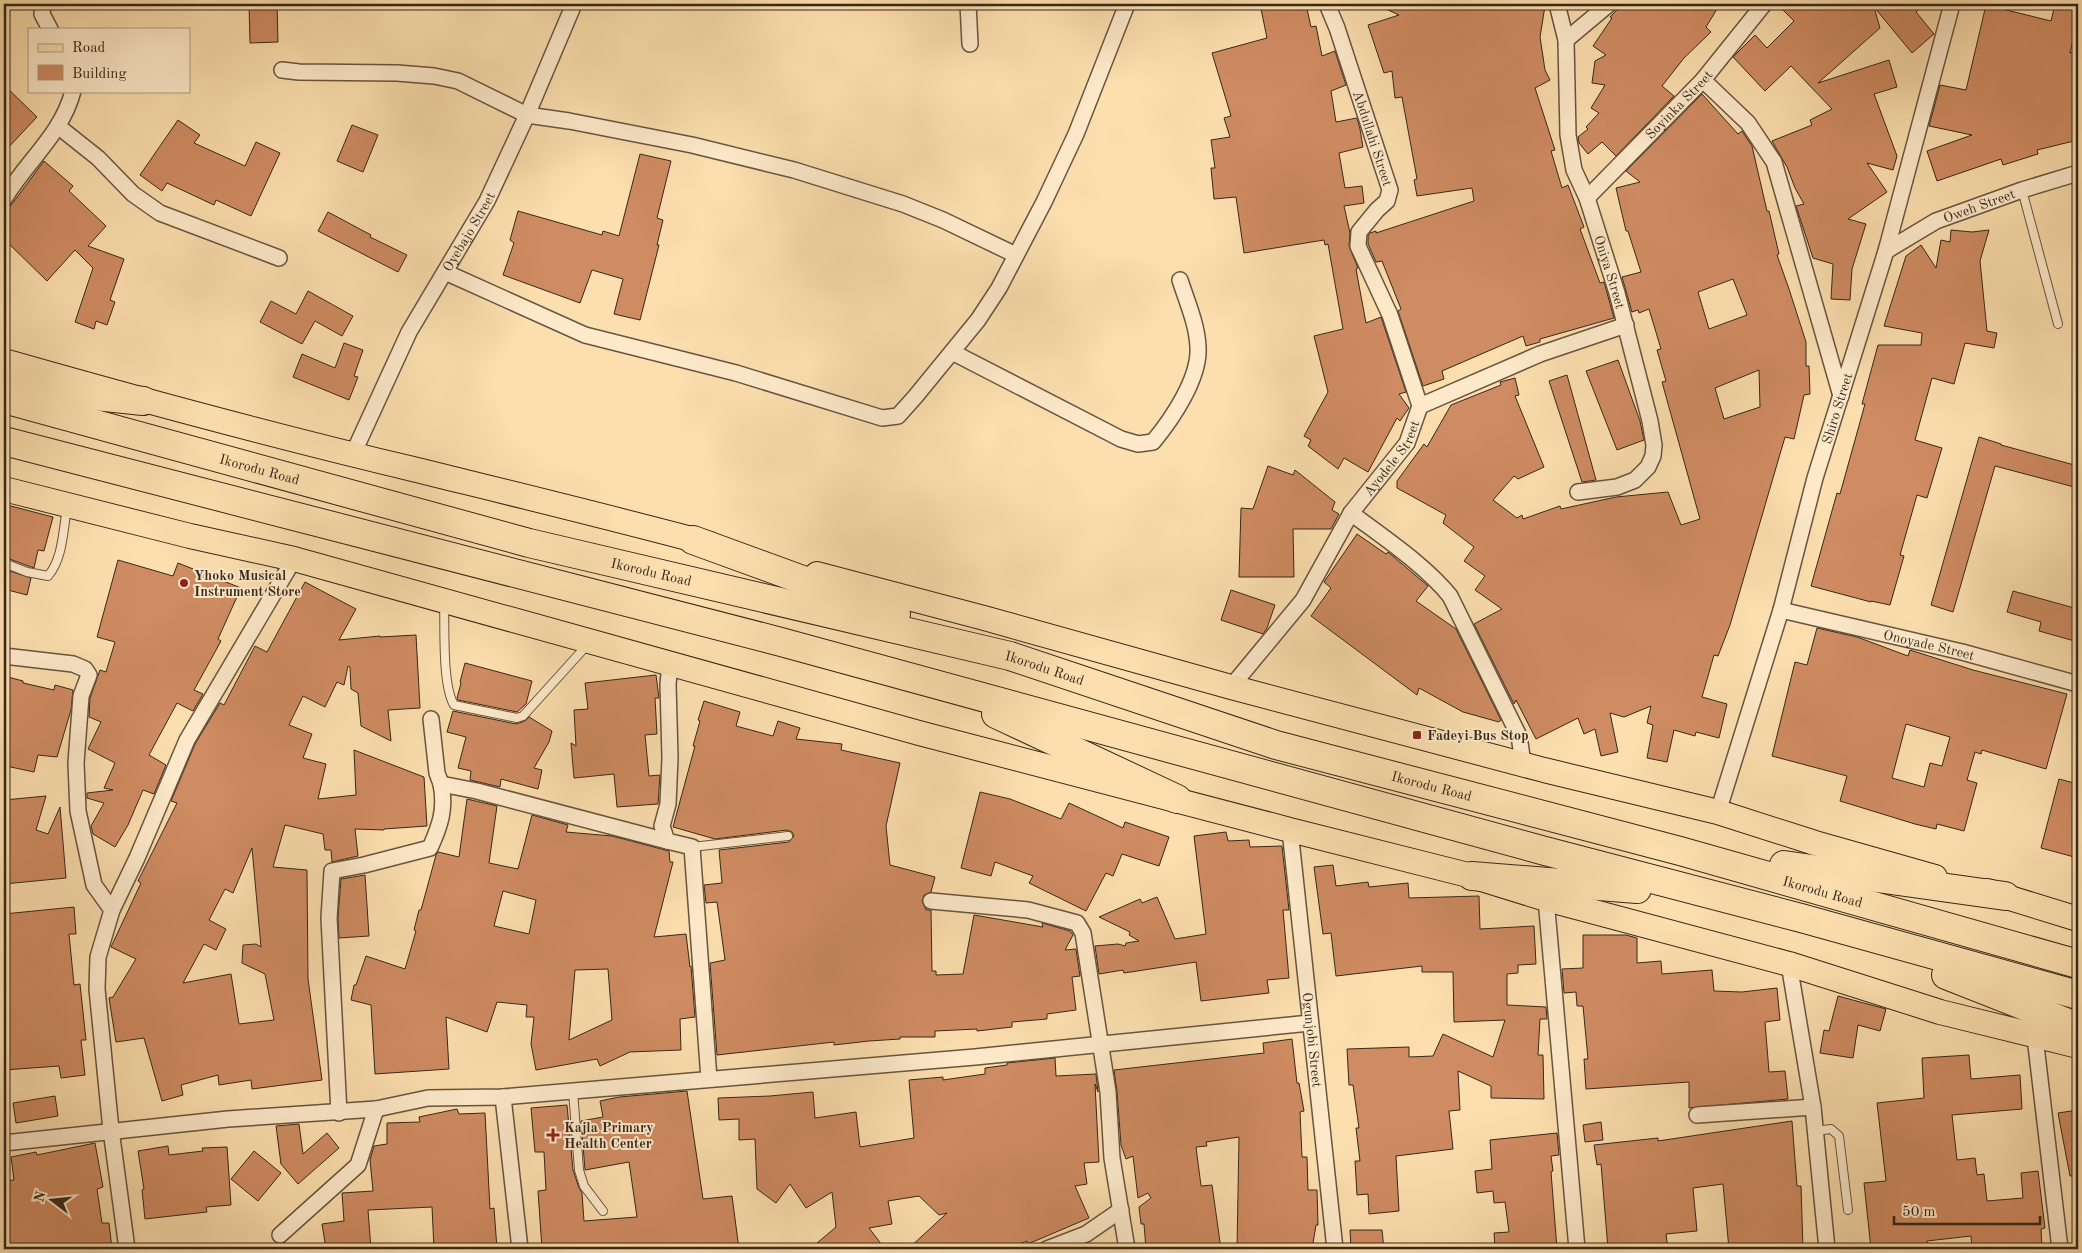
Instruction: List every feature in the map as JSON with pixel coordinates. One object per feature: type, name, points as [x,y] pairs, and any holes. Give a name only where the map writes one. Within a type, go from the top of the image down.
[{"type":"highway","points":[[4,386],[143,401]]},
{"type":"highway","name":"Ikorodu Road","points":[[4,399],[529,543],[1010,656],[1276,745],[1680,851],[2078,964]]},
{"type":"highway","points":[[4,441],[927,681],[1296,784],[1800,918],[2078,995]]},
{"type":"highway","points":[[693,540],[1010,656]]},
{"type":"highway","points":[[927,681],[1177,799]]},
{"type":"highway","points":[[1680,851],[2006,896]]},
{"type":"highway","points":[[1472,876],[1709,894]]},
{"type":"highway","points":[[1800,918],[2078,1028]]},
{"type":"main road","points":[[4,362],[143,401],[693,540],[974,615],[1231,687],[1523,764],[1718,812],[1815,842],[2006,896],[2078,919]]},
{"type":"main road","points":[[4,490],[294,559],[919,733],[1472,876],[1546,899],[1789,964],[1940,1012],[2035,1037],[2078,1046]]},
{"type":"street","points":[[42,4],[42,14],[49,28]]},
{"type":"street","name":"Oyebajo Street","points":[[353,454],[409,332],[487,201],[527,115],[574,4]]},
{"type":"street","points":[[968,4],[970,44]]},
{"type":"street","points":[[445,272],[585,335],[736,373],[882,418],[898,416],[954,353],[978,320],[1016,255],[1076,134],[1128,4]]},
{"type":"street","name":"Abdullahi Street","points":[[1327,4],[1337,28],[1390,190],[1388,201],[1377,210],[1359,232],[1358,246],[1390,315],[1420,406]]},
{"type":"street","name":"Oniya Street","points":[[1556,4],[1566,40],[1568,135],[1574,170],[1587,198],[1626,325],[1650,421],[1654,445],[1648,467],[1635,480],[1617,486],[1578,492]]},
{"type":"street","points":[[1566,40],[1609,4]]},
{"type":"street","name":"Soyinka Street","points":[[1587,198],[1703,80],[1764,4]]},
{"type":"street","name":"Shiro Street","points":[[1718,812],[1781,610],[1815,478],[1886,251],[1952,4]]},
{"type":"street","points":[[282,70],[299,72],[397,72],[458,81],[527,115],[692,145],[794,170],[903,204],[943,220],[1016,255]]},
{"type":"street","points":[[1703,80],[1748,123],[1774,162],[1841,397]]},
{"type":"street","points":[[4,199],[59,127],[68,109],[73,92]]},
{"type":"street","points":[[59,127],[98,158],[133,194],[160,213],[279,258]]},
{"type":"street","name":"Oweh Street","points":[[1886,251],[1936,221],[2022,190],[2078,173]]},
{"type":"street","points":[[954,353],[1121,440],[1138,444],[1153,442],[1184,400],[1199,348],[1194,318],[1180,280]]},
{"type":"street","name":"Ayodele Street","points":[[1231,687],[1302,600],[1351,513],[1406,443],[1420,406],[1540,354],[1626,325]]},
{"type":"street","points":[[1351,513],[1424,570],[1450,596],[1519,736],[1523,764]]},
{"type":"street","points":[[127,1249],[110,1130],[97,989],[98,958],[112,910],[137,858],[187,740],[294,559]]},
{"type":"street","name":"Onoyade Street","points":[[1781,610],[1962,652],[2078,684]]},
{"type":"street","points":[[4,656],[73,664],[86,668],[89,675],[81,696],[76,763],[78,811],[87,861],[94,885],[112,910]]},
{"type":"street","points":[[668,840],[662,826],[668,804],[670,758],[668,684],[670,665]]},
{"type":"street","points":[[339,1113],[329,918],[332,871],[430,848],[441,824],[444,796],[437,773],[431,719]]},
{"type":"street","points":[[441,784],[477,791],[692,846],[709,1079]]},
{"type":"street","name":"Ogunjobi Street","points":[[1290,830],[1335,1249]]},
{"type":"street","points":[[1546,899],[1577,1249]]},
{"type":"street","points":[[931,901],[1028,910],[1076,923],[1083,933],[1102,1045],[1108,1092],[1112,1158],[1128,1249]]},
{"type":"street","points":[[1789,964],[1813,1107],[1827,1249]]},
{"type":"street","points":[[4,1143],[110,1130],[228,1119],[339,1113],[376,1109],[428,1098],[503,1097],[1102,1045],[1310,1023]]},
{"type":"street","points":[[2035,1037],[2060,1249]]},
{"type":"street","points":[[503,1097],[520,1249]]},
{"type":"street","points":[[1697,1115],[1813,1107]]},
{"type":"street","points":[[280,1235],[358,1165],[376,1109]]},
{"type":"street","points":[[1047,1249],[1086,1234],[1121,1210]]},
{"type":"lane","points":[[2022,190],[2058,324]]},
{"type":"lane","points":[[4,563],[27,572],[48,576],[54,569],[61,546],[67,505]]},
{"type":"lane","points":[[444,600],[447,683],[449,696],[454,705],[517,718],[524,716],[589,642]]},
{"type":"lane","points":[[692,846],[788,836]]},
{"type":"lane","points":[[573,1091],[579,1170],[584,1186],[602,1210]]},
{"type":"lane","points":[[1815,1131],[1831,1129],[1839,1136],[1848,1210]]},
{"type":"building","points":[[249,4],[277,4],[278,42],[250,43]]},
{"type":"building","points":[[1260,4],[1306,4],[1311,27],[1316,26],[1322,56],[1335,51],[1346,85],[1331,91],[1336,122],[1357,118],[1360,129],[1363,147],[1339,153],[1345,188],[1362,186],[1364,203],[1344,206],[1350,233],[1349,246],[1358,268],[1356,269],[1366,323],[1381,317],[1406,392],[1399,394],[1409,408],[1400,421],[1397,418],[1368,472],[1344,458],[1338,469],[1308,446],[1311,440],[1304,436],[1328,392],[1314,336],[1343,329],[1328,244],[1325,245],[1324,240],[1244,253],[1236,197],[1214,199],[1211,168],[1215,168],[1211,140],[1230,137],[1224,118],[1231,116],[1212,53],[1267,38]]},
{"type":"building","points":[[1375,4],[1527,4],[1545,6],[1540,37],[1545,70],[1550,80],[1535,88],[1555,150],[1551,151],[1562,188],[1568,185],[1584,227],[1580,229],[1600,283],[1604,282],[1614,318],[1540,339],[1540,342],[1526,346],[1523,336],[1442,371],[1444,379],[1423,386],[1398,311],[1401,309],[1382,261],[1376,262],[1368,244],[1368,236],[1376,231],[1376,233],[1474,201],[1472,188],[1417,196],[1414,180],[1417,179],[1402,97],[1395,98],[1392,71],[1384,73],[1368,25],[1399,15]]},
{"type":"building","points":[[1623,4],[1720,4],[1706,27],[1711,32],[1684,58],[1662,86],[1674,96],[1616,156],[1602,142],[1588,154],[1579,143],[1578,137],[1588,129],[1586,127],[1599,113],[1591,108],[1605,85],[1592,83],[1595,61],[1606,55],[1593,46],[1612,18],[1610,17]]},
{"type":"building","points":[[1777,4],[1925,4],[1916,12],[1934,34],[1912,53],[1874,7],[1880,28],[1818,83],[1889,60],[1897,87],[1874,94],[1897,156],[1893,170],[1867,163],[1887,192],[1848,219],[1866,224],[1852,269],[1850,300],[1831,299],[1833,264],[1813,258],[1796,206],[1804,204],[1787,167],[1772,141],[1812,125],[1810,120],[1832,109],[1791,66],[1765,91],[1733,57],[1755,35],[1767,48],[1794,21]]},
{"type":"building","points":[[2055,4],[2078,4],[2073,26],[2076,27],[2070,53],[2078,50],[2078,140],[2037,150],[2038,154],[2003,165],[2001,159],[1937,181],[1927,151],[1972,135],[1929,126],[1940,85],[1966,90],[1986,5],[2051,21]]},
{"type":"building","points":[[4,85],[37,117],[4,152]]},
{"type":"building","points":[[1702,94],[1738,134],[1742,131],[1752,146],[1779,254],[1777,255],[1806,342],[1806,366],[1809,366],[1810,394],[1804,395],[1794,439],[1785,437],[1730,625],[1718,656],[1714,655],[1702,697],[1727,704],[1719,738],[1696,732],[1695,736],[1674,730],[1667,762],[1647,758],[1653,725],[1647,723],[1651,706],[1624,717],[1610,713],[1618,752],[1601,756],[1595,729],[1584,734],[1578,718],[1536,739],[1516,700],[1514,704],[1474,624],[1502,609],[1475,590],[1485,576],[1464,561],[1474,547],[1443,523],[1446,515],[1397,488],[1397,481],[1424,444],[1427,447],[1451,405],[1501,385],[1500,382],[1515,378],[1519,395],[1515,396],[1544,467],[1518,479],[1514,476],[1493,500],[1517,518],[1522,515],[1523,519],[1560,506],[1561,509],[1616,497],[1668,492],[1681,525],[1700,519],[1662,382],[1666,381],[1657,350],[1661,349],[1649,309],[1639,313],[1638,310],[1632,312],[1622,277],[1641,272],[1628,231],[1626,231],[1616,188],[1640,182],[1626,171]],"holes":[[[1733,279],[1747,315],[1709,329],[1698,292]],[[1759,370],[1760,407],[1724,419],[1715,388]]]},
{"type":"building","points":[[178,120],[200,135],[194,143],[245,166],[256,142],[280,153],[251,216],[216,200],[214,205],[167,183],[162,191],[140,175]]},
{"type":"building","points":[[352,125],[378,135],[363,172],[337,161]]},
{"type":"building","points":[[640,154],[671,161],[657,218],[663,220],[657,245],[659,245],[640,320],[614,314],[623,279],[592,270],[580,303],[503,275],[514,243],[510,240],[518,211],[602,235],[603,231],[619,236]]},
{"type":"building","points":[[44,161],[73,186],[69,191],[106,226],[88,246],[124,259],[110,300],[115,302],[107,325],[96,321],[94,329],[75,322],[93,268],[75,250],[47,281],[4,239],[4,212]]},
{"type":"building","points":[[328,212],[371,235],[370,237],[407,255],[398,272],[318,231]]},
{"type":"building","points":[[1951,230],[1972,232],[1989,230],[1980,261],[1987,331],[1997,333],[1994,348],[1965,343],[1954,384],[1932,378],[1915,440],[1942,448],[1927,498],[1917,495],[1900,555],[1904,556],[1890,605],[1871,602],[1811,586],[1837,493],[1840,494],[1865,404],[1862,404],[1878,345],[1921,345],[1922,333],[1884,326],[1906,256],[1921,245],[1936,268],[1941,240],[1950,242]]},
{"type":"building","points":[[308,291],[353,316],[342,336],[315,321],[302,344],[260,322],[271,301],[296,314]]},
{"type":"building","points":[[344,343],[363,350],[354,376],[358,377],[349,400],[293,377],[302,354],[335,368]]},
{"type":"building","points":[[1618,360],[1640,421],[1644,440],[1617,450],[1586,371]]},
{"type":"building","points":[[1567,375],[1596,480],[1582,482],[1549,381]]},
{"type":"building","points":[[1979,437],[2078,466],[2078,488],[1995,466],[1953,612],[1931,605]]},
{"type":"building","points":[[1268,466],[1293,475],[1295,470],[1335,502],[1332,510],[1339,514],[1331,529],[1293,529],[1294,577],[1239,577],[1241,508],[1253,509]]},
{"type":"building","points":[[7,505],[53,517],[44,551],[38,550],[34,568],[4,557],[4,515]]},
{"type":"building","points":[[1357,534],[1386,554],[1388,552],[1428,586],[1416,601],[1456,629],[1501,720],[1499,722],[1463,712],[1419,688],[1417,695],[1311,616],[1331,588],[1324,582]]},
{"type":"building","points":[[118,560],[173,576],[178,563],[241,588],[218,639],[221,641],[194,690],[203,694],[193,711],[177,703],[149,755],[166,765],[154,794],[143,790],[128,825],[115,847],[93,834],[91,826],[104,803],[87,798],[87,793],[113,790],[104,788],[115,763],[88,749],[101,722],[89,717],[90,698],[100,670],[106,672],[115,642],[97,637]]},
{"type":"building","points":[[4,569],[31,578],[27,595],[4,589]]},
{"type":"building","points":[[305,582],[356,609],[339,640],[416,635],[420,708],[388,710],[391,741],[361,726],[358,693],[351,689],[350,667],[348,666],[344,685],[337,682],[325,707],[303,696],[289,725],[312,734],[303,758],[326,764],[318,799],[356,795],[354,750],[424,777],[427,826],[384,830],[355,829],[358,856],[332,862],[331,850],[325,850],[323,834],[285,825],[273,867],[307,870],[308,979],[322,1080],[252,1089],[251,1080],[219,1085],[218,1075],[181,1085],[183,1095],[162,1101],[144,1038],[116,1042],[109,998],[113,997],[136,959],[111,947],[141,883],[138,881],[177,803],[171,801],[195,744],[220,703],[224,705],[255,646],[267,652]],"holes":[[[252,848],[261,947],[256,944],[243,945],[242,963],[265,974],[274,1020],[239,1024],[231,974],[183,983],[204,944],[216,950],[226,929],[209,920],[225,889],[233,893]]]},
{"type":"building","points":[[1231,590],[1275,605],[1263,634],[1221,620]]},
{"type":"building","points":[[2013,591],[2078,609],[2078,642],[2039,631],[2041,622],[2007,612]]},
{"type":"building","points":[[1817,628],[1857,637],[1908,656],[1910,650],[1973,670],[2067,694],[2046,769],[1982,750],[1981,754],[1975,752],[1967,780],[1977,783],[1964,831],[1937,824],[1936,829],[1840,801],[1847,776],[1772,756],[1795,662],[1807,665]],"holes":[[[1906,724],[1950,737],[1942,766],[1930,763],[1924,787],[1892,778]]]},
{"type":"building","points":[[465,663],[532,681],[526,704],[517,712],[458,700]]},
{"type":"building","points":[[656,675],[659,698],[655,698],[657,734],[645,735],[649,776],[660,775],[658,804],[617,807],[614,774],[574,778],[571,743],[576,746],[574,710],[588,709],[585,683]]},
{"type":"building","points":[[8,677],[23,681],[23,683],[54,690],[55,685],[73,690],[71,710],[57,757],[38,755],[34,772],[6,766],[7,763],[4,762],[4,696]]},
{"type":"building","points":[[704,701],[740,712],[736,726],[773,736],[778,721],[800,728],[796,739],[842,744],[841,750],[900,763],[886,826],[890,865],[935,877],[931,892],[924,895],[922,901],[926,910],[931,910],[932,971],[936,971],[936,975],[963,974],[974,915],[1043,927],[1042,923],[1070,931],[1073,935],[1065,950],[1076,949],[1080,976],[1072,977],[1076,1010],[1047,1014],[1047,1019],[1012,1022],[1012,1027],[977,1031],[977,1029],[935,1031],[935,1037],[900,1037],[900,1039],[834,1045],[834,1042],[717,1055],[710,963],[725,960],[717,902],[706,903],[704,885],[722,883],[719,850],[789,842],[794,836],[792,832],[787,830],[715,839],[673,827],[695,746],[693,746],[700,721],[698,720]]},
{"type":"building","points":[[453,711],[516,724],[525,721],[529,717],[552,731],[549,742],[534,768],[542,770],[538,789],[501,779],[500,787],[470,780],[471,771],[458,768],[466,737],[447,732]]},
{"type":"building","points":[[2059,779],[2078,784],[2078,858],[2041,848]]},
{"type":"building","points":[[980,792],[1010,799],[1061,819],[1069,803],[1123,828],[1125,822],[1169,837],[1159,866],[1122,854],[1113,876],[1106,873],[1086,911],[1029,883],[1033,876],[995,862],[991,876],[961,868]]},
{"type":"building","points":[[46,796],[36,830],[48,834],[60,807],[66,878],[4,884],[4,800]]},
{"type":"building","points":[[467,799],[497,806],[489,863],[518,869],[532,815],[568,825],[566,832],[612,836],[669,851],[670,862],[673,862],[654,937],[686,934],[691,966],[695,1017],[680,1019],[681,1050],[630,1052],[600,1066],[597,1059],[536,1070],[531,1044],[534,1017],[526,1017],[527,1005],[497,1002],[487,1032],[446,1017],[449,1069],[375,1074],[371,1005],[351,1000],[354,985],[356,985],[366,956],[405,969],[416,931],[414,930],[419,910],[421,910],[436,855],[438,852],[459,857]],"holes":[[[503,891],[536,900],[529,934],[494,926]],[[608,969],[612,1020],[569,1040],[575,970]]]},
{"type":"building","points":[[1226,832],[1228,841],[1249,840],[1250,847],[1282,846],[1289,910],[1283,910],[1289,978],[1267,980],[1269,993],[1201,1001],[1196,962],[1124,973],[1123,970],[1099,974],[1095,946],[1118,944],[1125,946],[1126,943],[1139,941],[1129,935],[1130,932],[1099,917],[1140,899],[1142,903],[1157,897],[1175,939],[1206,934],[1194,836]]},
{"type":"building","points":[[1333,865],[1336,886],[1368,882],[1369,887],[1408,883],[1409,898],[1479,896],[1480,929],[1534,926],[1536,964],[1518,965],[1518,973],[1507,974],[1507,1005],[1546,1007],[1547,1019],[1540,1019],[1538,1055],[1543,1055],[1544,1099],[1491,1098],[1491,1086],[1458,1071],[1460,1110],[1449,1111],[1453,1149],[1396,1156],[1399,1211],[1369,1214],[1368,1194],[1357,1195],[1355,1161],[1360,1161],[1356,1128],[1359,1128],[1353,1085],[1349,1085],[1347,1049],[1409,1047],[1409,1057],[1433,1056],[1443,1034],[1493,1057],[1505,1020],[1454,1022],[1453,972],[1422,972],[1422,966],[1336,976],[1331,933],[1323,934],[1314,867]]},
{"type":"building","points":[[365,875],[369,936],[339,938],[338,918],[341,879]]},
{"type":"building","points":[[74,907],[76,934],[69,934],[74,985],[80,984],[86,1040],[81,1040],[85,1075],[61,1078],[59,1066],[4,1070],[4,914]]},
{"type":"building","points":[[1583,935],[1626,935],[1637,938],[1637,963],[1661,961],[1662,974],[1712,970],[1714,991],[1742,992],[1777,988],[1780,1020],[1765,1022],[1769,1072],[1785,1071],[1788,1099],[1689,1108],[1689,1082],[1586,1089],[1584,1059],[1588,1059],[1583,1006],[1577,1006],[1576,992],[1564,993],[1562,969],[1583,968]]},
{"type":"building","points":[[1838,996],[1886,1009],[1880,1031],[1858,1025],[1853,1058],[1820,1053],[1824,1030],[1829,1031]]},
{"type":"building","points":[[1292,1039],[1297,1083],[1299,1083],[1304,1111],[1300,1112],[1302,1157],[1307,1157],[1308,1190],[1317,1190],[1318,1225],[1316,1225],[1312,1249],[1237,1249],[1239,1137],[1206,1142],[1207,1146],[1196,1147],[1201,1186],[1212,1185],[1221,1249],[1146,1249],[1144,1224],[1141,1224],[1139,1207],[1151,1198],[1148,1193],[1138,1198],[1133,1156],[1126,1159],[1121,1145],[1114,1070],[1264,1053],[1263,1043]]},
{"type":"building","points":[[1969,1055],[1971,1079],[2020,1075],[2022,1109],[1952,1115],[1957,1160],[1975,1158],[1977,1175],[1984,1174],[1987,1201],[2023,1198],[2021,1173],[2038,1171],[2045,1228],[2041,1229],[2042,1249],[1972,1249],[1971,1236],[1927,1241],[1928,1249],[1871,1249],[1864,1183],[1886,1181],[1877,1103],[1924,1098],[1922,1058]]},
{"type":"building","points":[[1055,1058],[1056,1076],[1096,1074],[1099,1162],[1084,1163],[1087,1184],[1075,1186],[1089,1218],[1028,1244],[1027,1241],[1008,1249],[908,1249],[947,1213],[939,1215],[919,1196],[888,1201],[892,1224],[869,1228],[885,1249],[810,1249],[836,1227],[832,1192],[806,1208],[790,1184],[776,1203],[757,1189],[755,1139],[739,1140],[739,1119],[719,1120],[718,1098],[813,1092],[815,1118],[856,1112],[860,1147],[914,1138],[909,1080],[943,1077],[943,1080],[985,1074],[985,1068],[1007,1065],[1007,1063]]},
{"type":"building","points":[[687,1091],[703,1199],[732,1196],[739,1249],[542,1249],[538,1191],[546,1190],[544,1152],[535,1152],[531,1108],[567,1105],[573,1170],[582,1193],[584,1221],[637,1217],[629,1162],[585,1170],[581,1121],[603,1117],[600,1101],[619,1097]]},
{"type":"building","points":[[55,1096],[58,1116],[16,1123],[13,1103]]},
{"type":"building","points":[[457,1109],[459,1114],[485,1113],[490,1209],[494,1208],[497,1249],[434,1249],[432,1207],[368,1210],[371,1249],[326,1249],[322,1224],[344,1221],[342,1193],[373,1191],[370,1160],[374,1146],[387,1144],[387,1123],[420,1122],[419,1117]]},
{"type":"building","points":[[2078,1110],[2078,1175],[2070,1176],[2058,1113]]},
{"type":"building","points":[[1792,1121],[1797,1186],[1801,1186],[1803,1249],[1729,1249],[1723,1184],[1693,1188],[1697,1231],[1666,1234],[1668,1249],[1608,1249],[1601,1164],[1597,1165],[1594,1145],[1658,1138],[1658,1141]]},
{"type":"building","points":[[1601,1122],[1603,1140],[1585,1142],[1583,1125]]},
{"type":"building","points":[[299,1124],[303,1154],[327,1133],[339,1148],[298,1184],[281,1164],[276,1126]]},
{"type":"building","points":[[1557,1133],[1559,1155],[1551,1156],[1553,1171],[1551,1172],[1557,1249],[1495,1249],[1494,1233],[1509,1232],[1505,1202],[1494,1203],[1493,1191],[1477,1193],[1475,1171],[1492,1169],[1490,1140]]},
{"type":"building","points":[[95,1143],[103,1187],[97,1189],[102,1223],[109,1223],[112,1249],[4,1249],[4,1181],[14,1180],[11,1157],[36,1152],[37,1155]]},
{"type":"building","points":[[168,1146],[169,1155],[203,1151],[202,1148],[227,1147],[231,1205],[206,1207],[207,1212],[145,1219],[142,1190],[144,1189],[138,1151]]},
{"type":"building","points":[[254,1151],[281,1173],[258,1201],[231,1179]]},
{"type":"building","points":[[1350,1230],[1382,1230],[1384,1249],[1351,1249]]},
{"type":"place","name":"Yhoko Musical Instrument Store","points":[[184,583]]},
{"type":"place","name":"Fadeyi Bus Stop","points":[[1417,735]]},
{"type":"place","name":"Kajla Primary Health Center","points":[[553,1135]]}]
